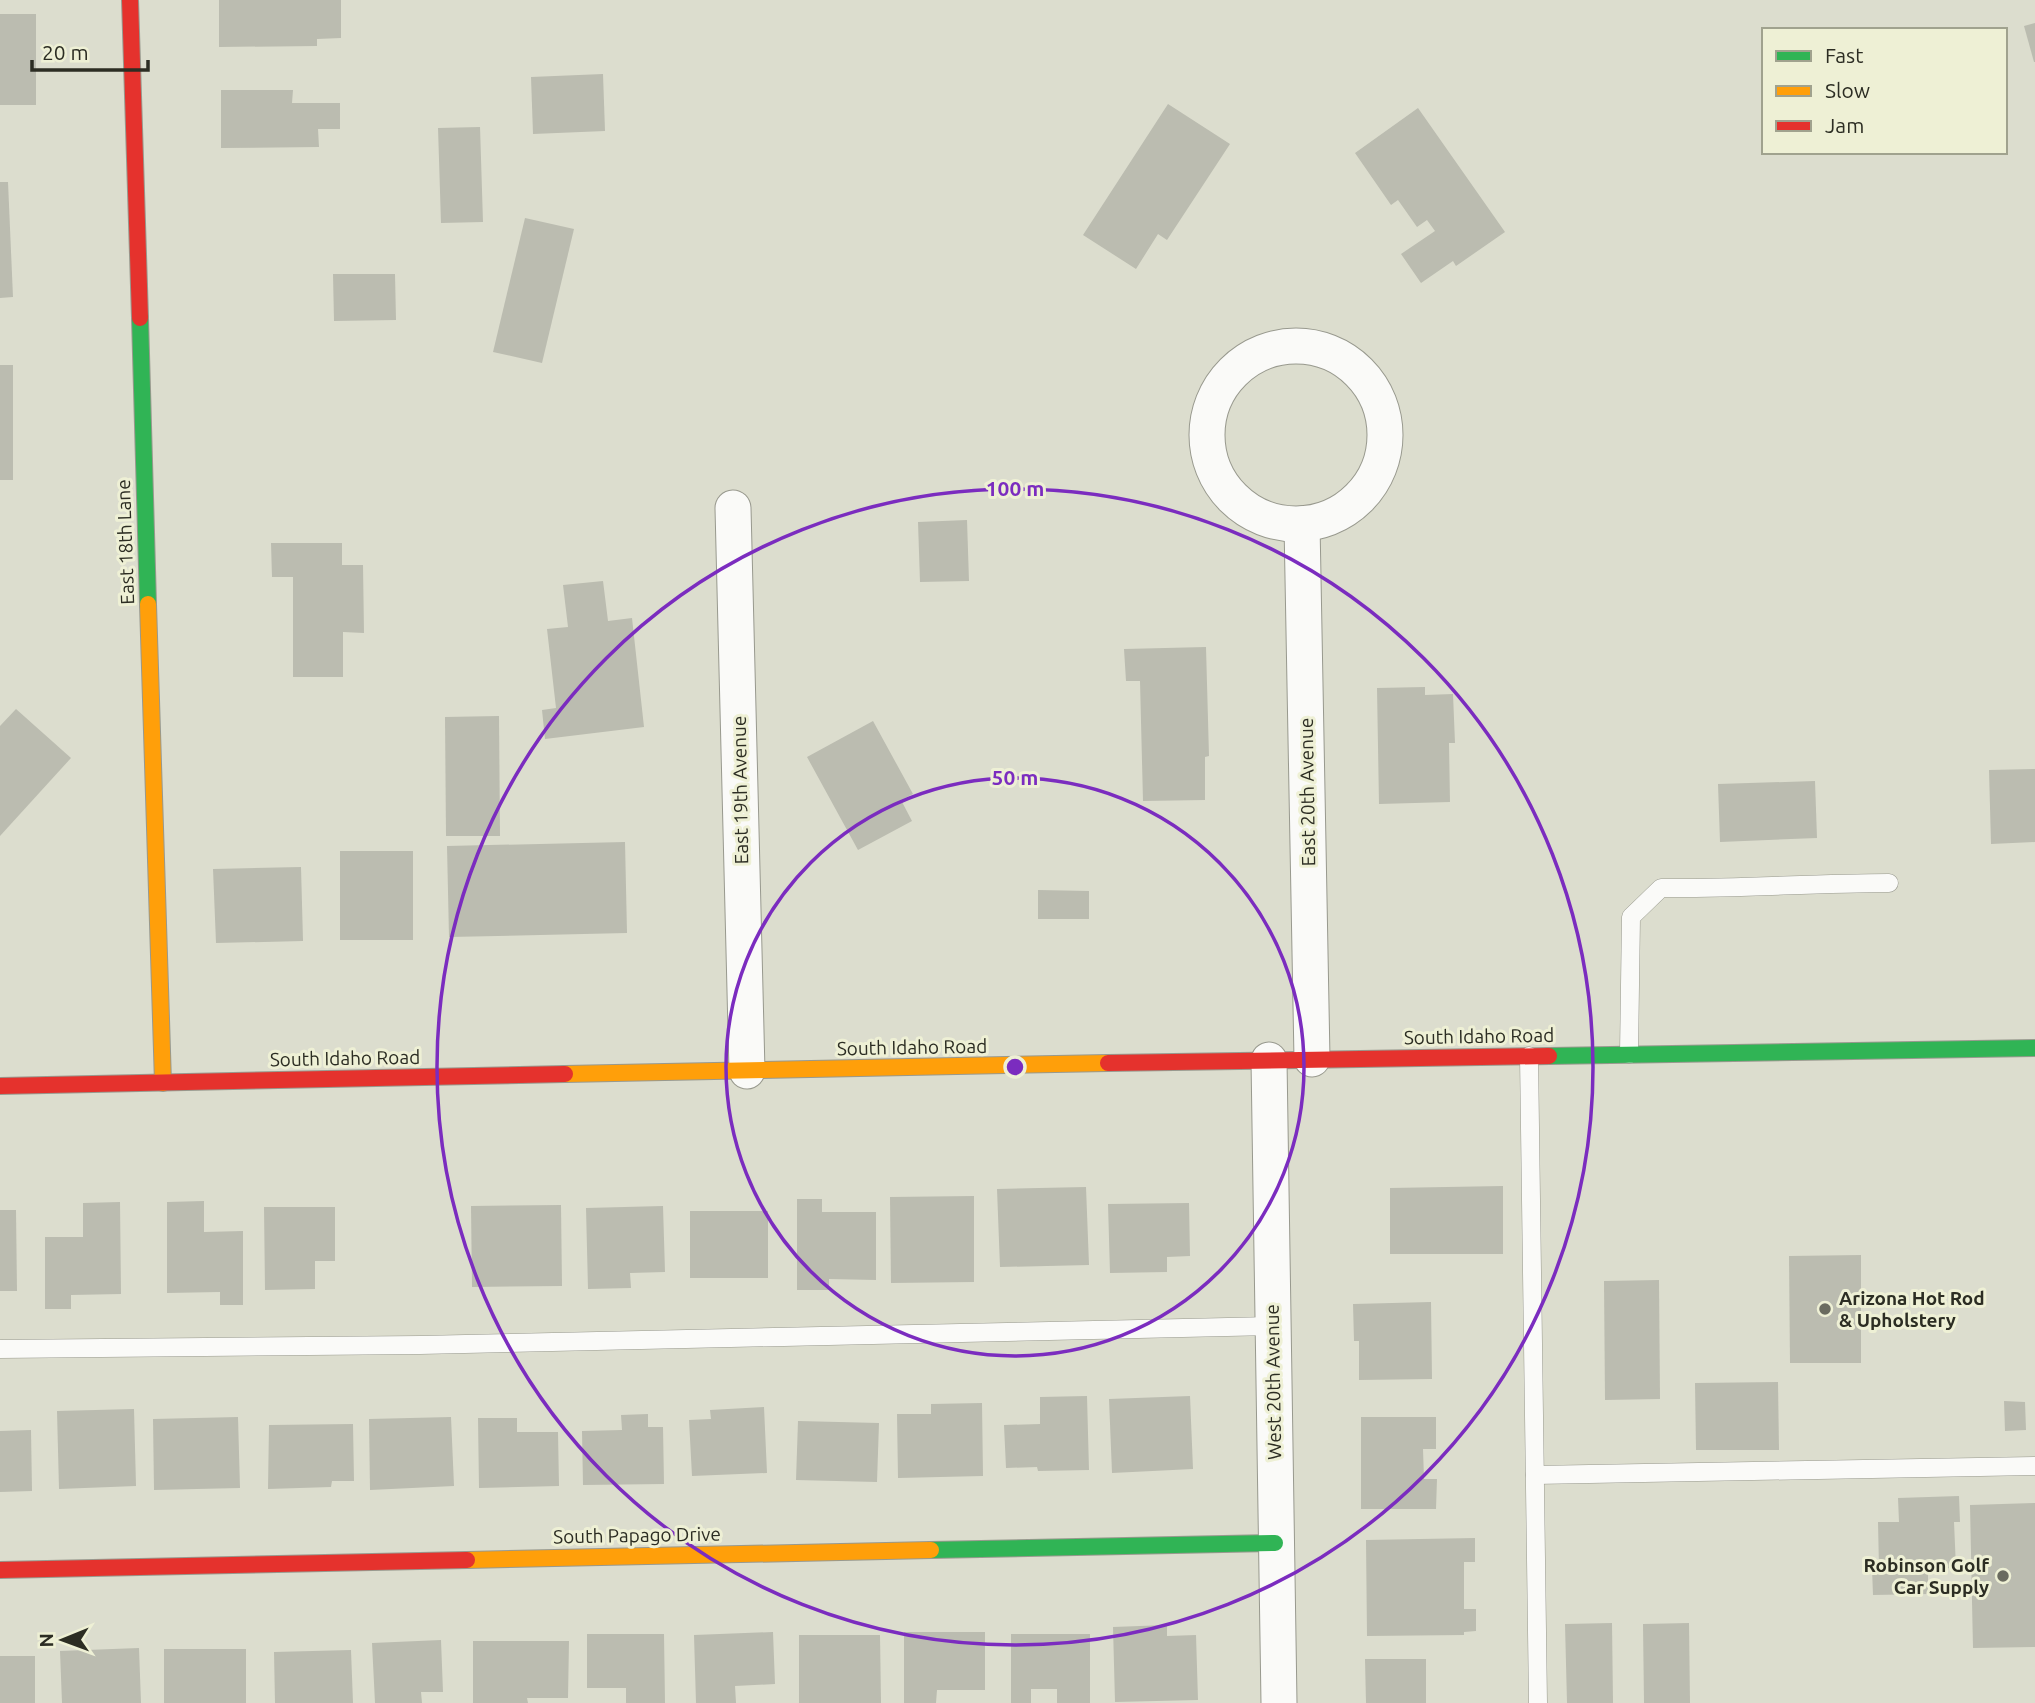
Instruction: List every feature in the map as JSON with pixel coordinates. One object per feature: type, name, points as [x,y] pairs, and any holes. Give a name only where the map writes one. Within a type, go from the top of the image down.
[{"type":"street","name":"East 18th Lane","points":[[130,0],[163,1083]]},
{"type":"street","points":[[1306,346],[1334,354],[1358,370],[1375,394],[1384,422],[1383,451],[1374,479],[1355,502],[1331,517],[1303,524],[1273,522],[1246,509],[1224,489],[1209,453],[1207,433],[1212,404],[1227,378],[1249,358],[1276,347],[1306,346]]},
{"type":"street","name":"East 19th Avenue","points":[[733,508],[747,1071]]},
{"type":"street","name":"East 20th Avenue","points":[[1303,524],[1312,1059]]},
{"type":"street","name":"South Idaho Road","points":[[0,1086],[1312,1059],[2035,1048]]},
{"type":"street","name":"West 20th Avenue","points":[[1269,1060],[1279,1703]]},
{"type":"street","name":"South Papago Drive","points":[[0,1570],[1275,1543]]},
{"type":"lane","points":[[1629,1054],[1631,917],[1661,888],[1723,889],[1889,883]]},
{"type":"lane","points":[[1529,1056],[1538,1703]]},
{"type":"lane","points":[[0,1349],[420,1345],[1272,1326]]},
{"type":"lane","points":[[1535,1475],[2035,1466]]},
{"type":"building","points":[[219,0],[341,0],[341,38],[317,39],[317,46],[219,47]]},
{"type":"building","points":[[0,14],[36,14],[36,105],[0,105]]},
{"type":"building","points":[[2035,23],[2035,62],[2034,62],[2024,26]]},
{"type":"building","points":[[603,74],[605,131],[533,134],[531,77]]},
{"type":"building","points":[[221,90],[293,90],[292,103],[340,103],[340,129],[318,129],[319,147],[221,148]]},
{"type":"building","points":[[1168,104],[1230,144],[1167,240],[1158,234],[1136,269],[1083,235]]},
{"type":"building","points":[[1418,108],[1505,232],[1456,266],[1453,261],[1421,283],[1401,254],[1435,231],[1427,220],[1417,227],[1398,200],[1391,205],[1355,153]]},
{"type":"building","points":[[480,127],[483,222],[441,223],[438,128]]},
{"type":"building","points":[[0,182],[8,182],[13,297],[0,298]]},
{"type":"building","points":[[525,218],[574,229],[542,363],[493,352]]},
{"type":"building","points":[[333,274],[395,274],[396,320],[334,321]]},
{"type":"building","points":[[0,365],[13,365],[13,480],[0,480]]},
{"type":"building","points":[[967,520],[969,581],[920,582],[918,522]]},
{"type":"building","points":[[271,543],[342,543],[342,565],[363,565],[364,633],[343,632],[343,677],[293,677],[293,577],[272,577]]},
{"type":"building","points":[[603,581],[608,621],[632,618],[644,727],[545,739],[542,710],[556,708],[547,629],[568,627],[563,585]]},
{"type":"building","points":[[1206,647],[1209,756],[1205,757],[1205,800],[1143,801],[1140,681],[1126,681],[1124,649]]},
{"type":"building","points":[[1425,687],[1425,695],[1453,694],[1455,743],[1449,743],[1450,802],[1379,804],[1377,688]]},
{"type":"building","points":[[16,709],[71,758],[0,836],[0,726]]},
{"type":"building","points":[[499,716],[500,836],[446,836],[445,717]]},
{"type":"building","points":[[873,721],[913,794],[901,800],[912,821],[858,850],[807,757]]},
{"type":"building","points":[[2035,769],[2035,842],[1991,844],[1989,770]]},
{"type":"building","points":[[1815,781],[1817,838],[1720,842],[1718,784]]},
{"type":"building","points":[[625,842],[627,933],[449,937],[447,846]]},
{"type":"building","points":[[340,851],[413,851],[413,940],[340,940]]},
{"type":"building","points":[[301,867],[303,941],[216,943],[213,869]]},
{"type":"building","points":[[1038,890],[1089,891],[1089,919],[1038,919]]},
{"type":"building","points":[[1503,1186],[1503,1254],[1390,1254],[1390,1188]]},
{"type":"building","points":[[1086,1187],[1089,1265],[1000,1267],[997,1189]]},
{"type":"building","points":[[974,1196],[974,1282],[891,1283],[890,1197]]},
{"type":"building","points":[[797,1199],[822,1199],[822,1212],[876,1212],[876,1280],[829,1279],[829,1290],[797,1290]]},
{"type":"building","points":[[204,1201],[204,1232],[243,1231],[243,1305],[220,1305],[220,1292],[167,1293],[167,1202]]},
{"type":"building","points":[[120,1202],[121,1294],[71,1295],[71,1309],[45,1309],[45,1237],[83,1237],[83,1203]]},
{"type":"building","points":[[1189,1203],[1190,1256],[1167,1257],[1167,1272],[1110,1273],[1108,1204]]},
{"type":"building","points":[[561,1205],[562,1286],[472,1287],[471,1206]]},
{"type":"building","points":[[663,1206],[665,1272],[630,1273],[631,1288],[588,1289],[586,1208]]},
{"type":"building","points":[[264,1207],[335,1207],[335,1261],[315,1261],[315,1289],[265,1290]]},
{"type":"building","points":[[0,1210],[16,1210],[17,1291],[0,1291]]},
{"type":"building","points":[[690,1211],[768,1211],[768,1278],[690,1278]]},
{"type":"building","name":"Arizona Hot Rod & Upholstery","points":[[1861,1255],[1861,1363],[1790,1363],[1789,1256]]},
{"type":"building","points":[[1659,1280],[1660,1399],[1605,1400],[1604,1281]]},
{"type":"building","points":[[1431,1302],[1432,1379],[1359,1380],[1359,1341],[1354,1341],[1353,1304]]},
{"type":"building","points":[[1778,1382],[1779,1450],[1696,1450],[1695,1383]]},
{"type":"building","points":[[1087,1396],[1089,1470],[1038,1471],[1037,1467],[1006,1468],[1004,1425],[1040,1424],[1040,1397]]},
{"type":"building","points":[[1190,1396],[1193,1469],[1112,1473],[1109,1399]]},
{"type":"building","points":[[2004,1401],[2025,1402],[2026,1430],[2005,1431]]},
{"type":"building","points":[[982,1403],[983,1476],[898,1478],[897,1414],[931,1414],[931,1404]]},
{"type":"building","points":[[764,1407],[767,1473],[692,1476],[689,1420],[711,1419],[710,1410]]},
{"type":"building","points":[[134,1409],[136,1486],[59,1489],[57,1411]]},
{"type":"building","points":[[648,1414],[648,1427],[663,1427],[664,1484],[583,1485],[582,1431],[622,1430],[621,1415]]},
{"type":"building","points":[[238,1417],[240,1488],[154,1490],[153,1419]]},
{"type":"building","points":[[451,1417],[454,1486],[370,1490],[369,1419]]},
{"type":"building","points":[[1361,1417],[1436,1417],[1436,1449],[1423,1449],[1424,1479],[1437,1479],[1436,1509],[1361,1509]]},
{"type":"building","points":[[478,1418],[517,1418],[517,1432],[558,1432],[559,1486],[479,1488]]},
{"type":"building","points":[[798,1421],[879,1423],[877,1482],[796,1480]]},
{"type":"building","points":[[353,1424],[354,1481],[332,1481],[331,1487],[268,1489],[269,1425]]},
{"type":"building","points":[[31,1430],[32,1491],[0,1492],[0,1431]]},
{"type":"building","points":[[1959,1496],[1960,1522],[1954,1522],[1956,1568],[1928,1569],[1928,1594],[1873,1595],[1872,1568],[1879,1568],[1878,1522],[1899,1522],[1898,1498]]},
{"type":"building","name":"Robinson Golf Car Supply","points":[[2035,1503],[2035,1647],[1973,1648],[1970,1505]]},
{"type":"building","points":[[1475,1538],[1475,1562],[1464,1562],[1464,1609],[1476,1609],[1476,1631],[1464,1632],[1464,1635],[1367,1636],[1366,1540]]},
{"type":"building","points":[[1612,1623],[1613,1703],[1567,1703],[1565,1624]]},
{"type":"building","points":[[1689,1623],[1690,1703],[1644,1703],[1643,1624]]},
{"type":"building","points":[[1167,1625],[1167,1636],[1196,1635],[1198,1700],[1115,1702],[1113,1627]]},
{"type":"building","points":[[773,1632],[775,1684],[735,1686],[736,1703],[696,1703],[694,1635]]},
{"type":"building","points":[[904,1632],[985,1632],[985,1690],[937,1690],[936,1703],[904,1703]]},
{"type":"building","points":[[587,1634],[664,1634],[665,1703],[626,1703],[626,1688],[587,1688]]},
{"type":"building","points":[[1011,1634],[1090,1634],[1090,1703],[1057,1703],[1057,1689],[1031,1689],[1031,1703],[1011,1703]]},
{"type":"building","points":[[799,1635],[880,1635],[881,1703],[799,1703]]},
{"type":"building","points":[[441,1640],[443,1692],[421,1692],[422,1703],[375,1703],[372,1643]]},
{"type":"building","points":[[473,1641],[569,1641],[568,1698],[527,1698],[528,1703],[473,1703]]},
{"type":"building","points":[[139,1648],[141,1703],[62,1703],[60,1651]]},
{"type":"building","points":[[164,1649],[246,1649],[246,1703],[164,1703]]},
{"type":"building","points":[[351,1650],[353,1703],[275,1703],[274,1652]]},
{"type":"building","points":[[0,1656],[35,1656],[35,1703],[0,1703]]},
{"type":"building","points":[[1365,1659],[1426,1659],[1426,1703],[1366,1703]]},
{"type":"traffic: fast","points":[[140,318],[148,604]]},
{"type":"traffic: fast","points":[[1549,1056],[2035,1048]]},
{"type":"traffic: fast","points":[[931,1550],[1275,1543]]},
{"type":"traffic: slow","points":[[148,604],[163,1083]]},
{"type":"traffic: slow","points":[[565,1074],[1108,1063]]},
{"type":"traffic: slow","points":[[467,1560],[931,1550]]},
{"type":"traffic: jam","points":[[130,0],[140,318]]},
{"type":"traffic: jam","points":[[1108,1063],[1549,1056]]},
{"type":"traffic: jam","points":[[0,1086],[565,1074]]},
{"type":"traffic: jam","points":[[0,1570],[467,1560]]},
{"type":"place","name":"Arizona Hot Rod & Upholstery","points":[[1825,1309]]},
{"type":"place","name":"Robinson Golf Car Supply","points":[[2003,1576]]}]
